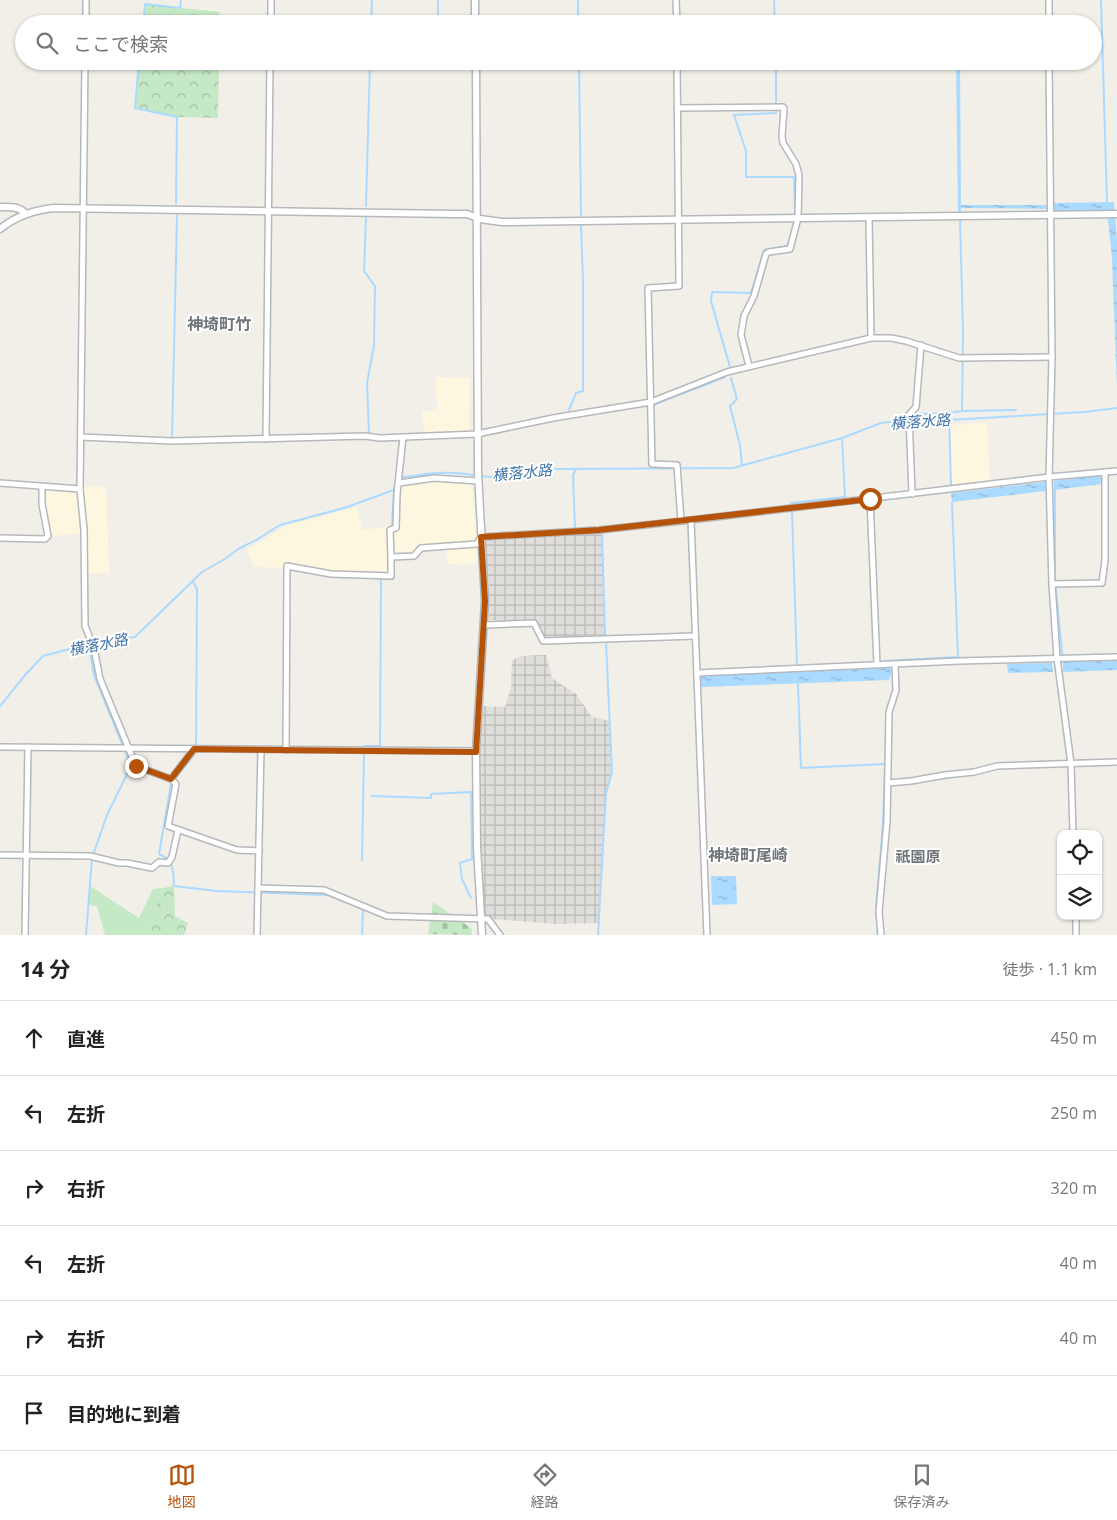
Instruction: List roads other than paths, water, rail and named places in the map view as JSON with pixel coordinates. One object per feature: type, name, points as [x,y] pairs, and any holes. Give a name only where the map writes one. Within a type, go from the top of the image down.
[{"type":"street","points":[[86,0],[86,15]]},
{"type":"street","points":[[271,0],[271,15]]},
{"type":"street","points":[[475,0],[476,15]]},
{"type":"street","points":[[676,0],[677,15]]},
{"type":"street","points":[[1049,0],[1049,15]]},
{"type":"street","points":[[86,70],[80,489],[84,530],[85,626],[94,648],[100,679],[136,766],[171,779],[176,784],[168,826],[236,850],[259,851]]},
{"type":"street","points":[[266,439],[270,70]]},
{"type":"street","points":[[476,70],[478,477],[485,601],[476,752],[476,847],[482,935]]},
{"type":"street","points":[[677,70],[679,286],[648,288],[652,464],[677,465],[681,521]]},
{"type":"street","points":[[1050,70],[1052,418],[1049,477],[1052,584],[1057,658],[1071,764],[1073,830]]},
{"type":"street","points":[[677,108],[783,107],[783,143],[796,164],[798,175],[798,218],[790,249],[766,254],[754,296],[744,316],[741,335],[749,366]]},
{"type":"street","points":[[0,207],[17,207],[26,214]]},
{"type":"street","points":[[0,229],[8,222],[26,214],[40,209],[54,208],[467,214],[486,221],[502,222],[1117,214]]},
{"type":"street","points":[[869,218],[871,338]]},
{"type":"street","points":[[81,437],[172,441],[365,436],[380,438],[478,434],[553,418],[651,402],[728,372],[871,338],[891,338],[962,358],[1052,357]]},
{"type":"street","points":[[912,494],[910,416],[916,407],[921,345]]},
{"type":"street","points":[[286,750],[288,566],[331,574],[391,576],[393,529],[404,437]]},
{"type":"street","points":[[1052,584],[1102,583],[1105,472]]},
{"type":"street","points":[[481,537],[599,530],[1049,477],[1117,472]]},
{"type":"street","points":[[400,479],[478,477]]},
{"type":"street","points":[[0,483],[80,489]]},
{"type":"street","points":[[0,538],[45,539],[48,536],[42,504],[42,486]]},
{"type":"street","points":[[870,499],[883,665]]},
{"type":"street","points":[[690,520],[707,935]]},
{"type":"street","points":[[391,557],[414,556],[421,548],[477,544],[481,537]]},
{"type":"street","points":[[485,625],[534,624],[543,641],[695,636]]},
{"type":"street","points":[[696,672],[1117,657]]},
{"type":"street","points":[[881,935],[879,912],[887,821],[889,712],[896,690],[895,664]]},
{"type":"street","points":[[0,747],[476,752]]},
{"type":"street","points":[[25,935],[28,747]]},
{"type":"street","points":[[171,779],[198,749]]},
{"type":"street","points":[[257,935],[261,750]]},
{"type":"street","points":[[888,782],[911,782],[974,772],[997,766],[1117,762]]},
{"type":"street","points":[[0,855],[92,856],[119,863],[152,868],[159,862],[168,863],[172,857],[178,830]]},
{"type":"street","points":[[258,888],[324,890],[387,916],[488,919],[500,935]]},
{"type":"street","points":[[1076,920],[1076,935]]},
{"type":"water","points":[[956,70],[960,70],[961,205],[1053,205],[1053,203],[1114,202],[1117,241],[1117,388],[1112,258],[1107,210],[1053,211],[1053,209],[961,208],[961,211],[958,212]]},
{"type":"water","points":[[1101,475],[1102,484],[1054,490],[1054,481]]},
{"type":"water","points":[[1045,482],[1046,491],[952,502],[951,493]]},
{"type":"water","points":[[1117,661],[1117,670],[1063,672],[1063,662]]},
{"type":"water","points":[[1052,663],[1053,672],[1008,673],[1007,664]]},
{"type":"water","points":[[890,668],[892,672],[889,680],[700,687],[700,675]]},
{"type":"water","points":[[711,876],[736,876],[737,904],[712,905]]},
{"type":"waterway","points":[[144,15],[145,4],[180,8],[181,0]]},
{"type":"waterway","points":[[371,15],[372,0]]},
{"type":"waterway","points":[[438,0],[438,15]]},
{"type":"waterway","points":[[578,0],[578,15]]},
{"type":"waterway","points":[[774,0],[775,15]]},
{"type":"waterway","points":[[1101,0],[1101,15]]},
{"type":"waterway","points":[[1102,34],[1107,202]]},
{"type":"waterway","points":[[138,70],[135,108],[177,117],[176,203]]},
{"type":"waterway","points":[[366,206],[370,70]]},
{"type":"waterway","points":[[579,70],[581,215]]},
{"type":"waterway","points":[[776,70],[776,104]]},
{"type":"waterway","points":[[776,110],[776,113],[734,115],[746,151],[746,177],[794,177],[795,213]]},
{"type":"waterway","points":[[172,439],[177,215]]},
{"type":"waterway","points":[[366,218],[364,271],[375,286],[374,346],[367,383],[369,433]]},
{"type":"waterway","points":[[951,485],[949,413],[962,411],[963,331],[960,220]]},
{"type":"waterway","points":[[569,410],[576,393],[583,391],[581,225]]},
{"type":"waterway","points":[[730,367],[711,301],[712,292],[751,293],[764,250],[787,246],[791,236]]},
{"type":"waterway","points":[[653,405],[725,377]]},
{"type":"waterway","points":[[731,378],[737,399],[730,406],[740,445],[742,466]]},
{"type":"waterway","name":"横落水路","points":[[481,476],[492,477],[526,470],[733,468],[842,438],[881,423],[903,420],[948,420],[1085,412],[1117,408]]},
{"type":"waterway","points":[[963,411],[1016,410]]},
{"type":"waterway","points":[[915,414],[948,413]]},
{"type":"waterway","points":[[791,503],[845,497],[842,438]]},
{"type":"waterway","points":[[576,469],[573,475],[575,529],[577,529]]},
{"type":"waterway","name":"横落水路","points":[[399,477],[444,473],[476,475]]},
{"type":"waterway","name":"横落水路","points":[[0,706],[43,656],[96,642],[135,637],[202,572],[238,549],[280,525],[344,508],[394,490],[396,480]]},
{"type":"waterway","points":[[1055,488],[1055,581],[1063,662]]},
{"type":"waterway","points":[[392,527],[394,490]]},
{"type":"waterway","points":[[885,668],[885,661],[958,657],[952,502]]},
{"type":"waterway","points":[[792,512],[797,664]]},
{"type":"waterway","points":[[602,533],[605,635]]},
{"type":"waterway","points":[[393,534],[393,554]]},
{"type":"waterway","points":[[364,746],[380,746],[381,578],[392,579],[393,576]]},
{"type":"waterway","points":[[193,582],[197,589],[196,752],[171,784],[159,854],[171,863],[174,886],[217,891],[328,895],[363,909],[362,935]]},
{"type":"waterway","points":[[598,935],[606,793],[612,772],[606,642]]},
{"type":"waterway","points":[[86,935],[92,858],[107,815],[131,766],[94,675],[89,646]]},
{"type":"waterway","points":[[798,684],[801,768],[885,764],[883,824],[876,908],[878,935]]},
{"type":"waterway","points":[[362,860],[364,754]]},
{"type":"waterway","points":[[372,796],[431,798],[431,794],[471,792],[472,859],[460,863],[462,879],[471,898]]},
{"type":"district","name":"神埼町竹","points":[[219,324]]},
{"type":"district","name":"神埼町尾崎","points":[[748,855]]},
{"type":"district","name":"祇園原","points":[[918,856]]}]
